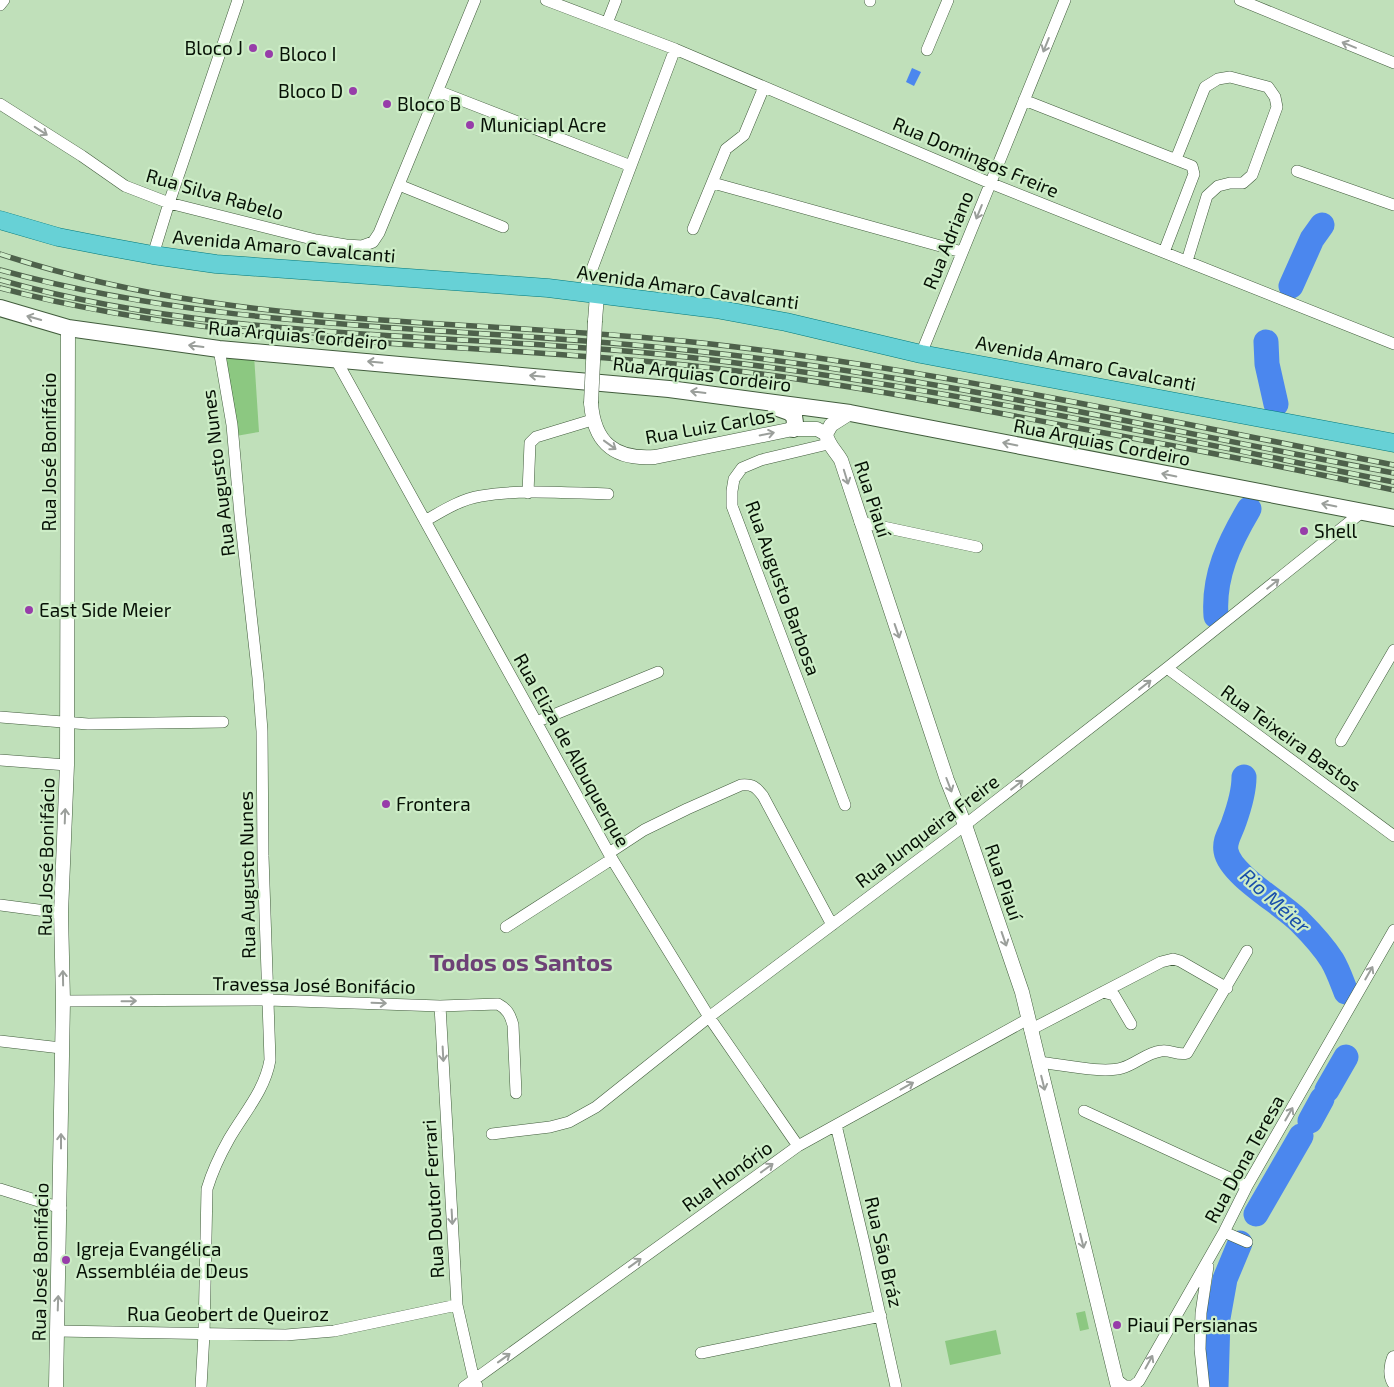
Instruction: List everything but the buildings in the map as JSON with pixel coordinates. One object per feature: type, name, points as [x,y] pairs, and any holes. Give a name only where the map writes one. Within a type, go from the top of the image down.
[{"type":"main road","name":"Avenida Amaro Cavalcanti","points":[[0,220],[58,236],[153,255],[216,264],[492,283],[697,306],[786,322],[921,354],[1394,443]]},
{"type":"main road","name":"Rua Arquias Cordeiro","points":[[0,308],[68,328],[219,349],[639,386],[850,413],[1394,518]]},
{"type":"main road","points":[[747,399],[789,412],[794,416],[795,423],[793,429]]},
{"type":"street","points":[[0,5],[4,0]]},
{"type":"street","points":[[153,255],[168,203],[238,0]]},
{"type":"street","points":[[475,0],[399,185],[503,227]]},
{"type":"street","name":"Rua Domingos Freire","points":[[546,0],[675,49],[990,183],[1394,344]]},
{"type":"street","points":[[607,23],[616,0]]},
{"type":"street","points":[[927,50],[948,0]]},
{"type":"street","name":"Rua Adriano","points":[[921,354],[1065,0]]},
{"type":"street","points":[[1240,0],[1394,63]]},
{"type":"street","points":[[590,294],[631,166],[675,49]]},
{"type":"street","points":[[1176,159],[1205,87],[1218,79],[1230,76],[1268,87],[1275,97],[1277,108],[1252,175],[1243,183],[1230,183],[1218,186],[1207,196],[1187,261]]},
{"type":"street","points":[[693,229],[726,149],[744,135],[764,87]]},
{"type":"street","points":[[438,92],[631,166]]},
{"type":"street","points":[[1024,100],[1192,166],[1194,174],[1164,252]]},
{"type":"street","name":"Rua Silva Rabelo","points":[[0,104],[125,186],[168,203],[316,240],[362,246],[373,242],[379,233],[399,185]]},
{"type":"street","points":[[1297,171],[1394,205]]},
{"type":"street","points":[[712,183],[962,252]]},
{"type":"street","name":"Rua Luiz Carlos","points":[[590,294],[595,321],[591,403],[592,420],[604,442],[622,454],[644,458],[793,429],[817,430],[827,439]]},
{"type":"street","name":"Rua José Bonifácio","points":[[56,1387],[61,1208],[61,1048],[63,1001],[61,913],[67,765],[68,328]]},
{"type":"street","name":"Rua Augusto Nunes","points":[[201,1387],[207,1189],[211,1175],[229,1141],[258,1093],[268,1071],[270,1060],[263,856],[262,732],[232,425],[219,349]]},
{"type":"street","name":"Rua Eliza de Albuquerque","points":[[335,358],[611,856],[709,1018],[798,1146]]},
{"type":"street","points":[[827,439],[831,425],[850,413]]},
{"type":"street","points":[[528,493],[530,443],[536,437],[592,420]]},
{"type":"street","name":"Rua Piauí","points":[[827,439],[841,460],[947,780],[965,825],[1018,980],[1117,1383]]},
{"type":"street","name":"Rua Augusto Barbosa","points":[[827,439],[742,468],[734,479],[732,506],[845,804]]},
{"type":"street","points":[[425,521],[449,507],[474,498],[528,493],[608,494]]},
{"type":"street","name":"Rua Junqueira Freire","points":[[492,1134],[524,1131],[569,1122],[596,1107],[709,1018],[965,825],[1167,668],[1362,512]]},
{"type":"street","points":[[860,522],[977,547]]},
{"type":"street","points":[[1340,741],[1394,650]]},
{"type":"street","name":"Rua Teixeira Bastos","points":[[1167,668],[1394,836]]},
{"type":"street","points":[[536,722],[658,672]]},
{"type":"street","points":[[0,717],[88,724],[223,722]]},
{"type":"street","points":[[0,760],[67,765]]},
{"type":"street","points":[[506,927],[611,856],[644,830],[687,809],[742,785],[749,784],[756,786],[763,796],[832,925]]},
{"type":"street","points":[[0,905],[61,913]]},
{"type":"street","name":"Rua Dona Teresa","points":[[1117,1383],[1133,1386],[1139,1381],[1394,930]]},
{"type":"street","points":[[1038,1062],[1102,1070],[1122,1068],[1151,1053],[1164,1050],[1182,1055],[1187,1054],[1247,951]]},
{"type":"street","name":"Rua Honório","points":[[472,1385],[798,1146],[836,1124],[1029,1024],[1103,992],[1165,961],[1173,959],[1180,961],[1227,988]]},
{"type":"street","points":[[1103,992],[1114,995],[1131,1024]]},
{"type":"street","name":"Travessa José Bonifácio","points":[[63,1001],[268,1000],[440,1006],[498,1004],[505,1008],[510,1015],[513,1025],[516,1094]]},
{"type":"street","name":"Rua Doutor Ferrari","points":[[440,1006],[457,1305],[472,1385]]},
{"type":"street","points":[[0,1041],[61,1048]]},
{"type":"street","points":[[1084,1111],[1248,1186]]},
{"type":"street","name":"Rua São Bráz","points":[[836,1124],[896,1387]]},
{"type":"street","points":[[0,1189],[61,1208]]},
{"type":"street","points":[[1224,1232],[1242,1240]]},
{"type":"street","points":[[1204,1387],[1200,1350],[1201,1312],[1209,1259]]},
{"type":"street","name":"Rua Geobert de Queiroz","points":[[57,1331],[286,1334],[334,1331],[457,1305]]},
{"type":"street","points":[[702,1353],[880,1316]]},
{"type":"street","points":[[1394,1358],[1392,1370],[1392,1380],[1394,1382]]},
{"type":"green space","points":[[226,354],[254,355],[259,432],[236,436]]},
{"type":"green space","points":[[1085,1311],[1089,1329],[1080,1331],[1076,1313]]},
{"type":"green space","points":[[996,1330],[1001,1354],[950,1365],[945,1341]]},
{"type":"water","points":[[912,68],[921,72],[914,86],[906,82]]},
{"type":"waterway","name":"Rio Méier","points":[[1291,286],[1312,239],[1322,225]]},
{"type":"waterway","name":"Rio Méier","points":[[1266,342],[1267,364],[1276,404]]},
{"type":"waterway","name":"Rio Méier","points":[[1216,616],[1217,587],[1224,560],[1235,534],[1249,509]]},
{"type":"waterway","name":"Rio Méier","points":[[1244,777],[1239,806],[1226,843],[1226,851],[1230,860],[1237,870],[1292,915],[1313,936],[1332,960],[1346,992]]},
{"type":"waterway","name":"Rio Méier","points":[[1327,1090],[1346,1057]]},
{"type":"waterway","name":"Rio Méier","points":[[1310,1121],[1322,1099]]},
{"type":"waterway","name":"Rio Méier","points":[[1256,1214],[1301,1136]]},
{"type":"waterway","name":"Rio Méier","points":[[1216,1387],[1218,1318],[1225,1279],[1240,1243]]},
{"type":"railway","points":[[0,254],[51,269],[155,293],[269,310],[392,321],[640,337],[789,354],[876,367],[1049,397],[1394,465]]},
{"type":"railway","points":[[0,270],[86,291],[172,306],[346,324],[609,343],[784,362],[959,389],[1394,473]]},
{"type":"railway","points":[[0,280],[82,300],[165,314],[248,324],[332,332],[668,355],[850,379],[1032,410],[1394,482]]},
{"type":"railway","points":[[0,288],[83,307],[167,322],[252,332],[336,340],[675,364],[823,383],[1018,417],[1394,490]]},
{"type":"place","name":"Bloco J","points":[[253,48]]},
{"type":"place","name":"Bloco I","points":[[269,54]]},
{"type":"place","name":"Bloco D","points":[[353,91]]},
{"type":"place","name":"Bloco B","points":[[387,104]]},
{"type":"place","name":"Municiapl Acre","points":[[470,125]]},
{"type":"place","name":"Shell","points":[[1304,531]]},
{"type":"place","name":"East Side Meier","points":[[29,610]]},
{"type":"place","name":"Frontera","points":[[386,804]]},
{"type":"place","name":"Igreja Evangélica Assembléia de Deus","points":[[66,1260]]},
{"type":"place","name":"Piaui Persianas","points":[[1117,1325]]},
{"type":"district","name":"Todos os Santos","points":[[521,963]]}]
